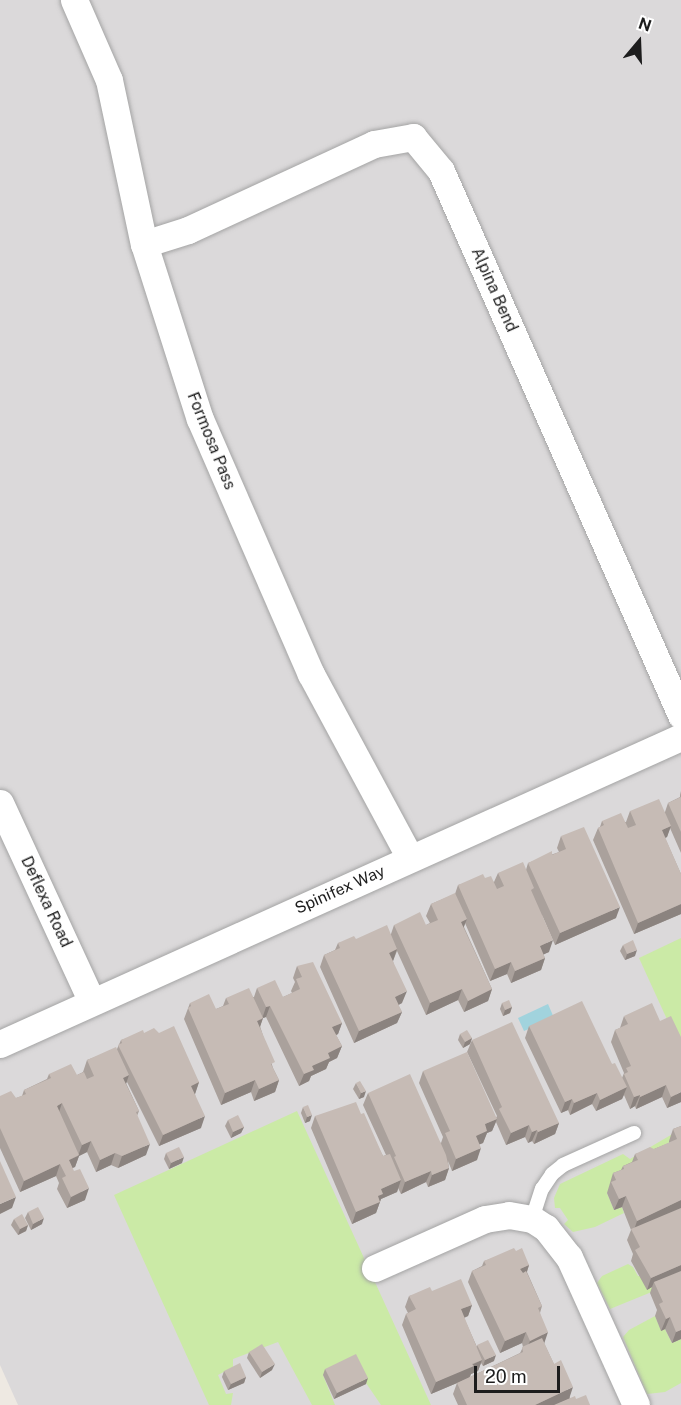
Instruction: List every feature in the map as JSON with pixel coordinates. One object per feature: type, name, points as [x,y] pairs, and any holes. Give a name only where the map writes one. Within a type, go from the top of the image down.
[{"type":"street","name":"Formosa Pass","points":[[74,0],[109,80],[144,244],[200,419],[311,674],[410,858]]},
{"type":"street","name":"Alpina Bend","points":[[144,244],[188,230],[374,144],[413,137],[441,171],[681,715]]},
{"type":"street","name":"Spinifex Way","points":[[0,1044],[681,736]]},
{"type":"street","name":"Deflexa Road","points":[[0,802],[92,1002]]},
{"type":"street","points":[[375,1268],[485,1219],[509,1215],[532,1219],[546,1228],[569,1257],[636,1405]]},
{"type":"lane","points":[[532,1219],[542,1189],[552,1174],[563,1165],[634,1133]]},
{"type":"shaded area","points":[[0,0],[681,0],[681,1405],[18,1405],[0,1365]]},
{"type":"green space","points":[[681,938],[681,1050],[639,958]]},
{"type":"green space","points":[[297,1111],[431,1405],[381,1405],[366,1383],[323,1375],[335,1405],[312,1405],[278,1342],[233,1359],[233,1367],[218,1375],[226,1394],[233,1393],[231,1405],[209,1405],[114,1195]]},
{"type":"green space","points":[[681,1129],[673,1151],[607,1193],[614,1210],[622,1207],[624,1213],[595,1227],[573,1232],[564,1224],[568,1220],[560,1208],[555,1208],[554,1198],[560,1184],[623,1154],[630,1159]]},
{"type":"green space","points":[[628,1264],[633,1267],[638,1276],[681,1280],[610,1309],[597,1283],[602,1276]]},
{"type":"green space","points":[[655,1316],[661,1330],[665,1329],[672,1343],[681,1339],[681,1383],[665,1392],[647,1394],[623,1337],[629,1330]]},
{"type":"water","points":[[548,1004],[554,1018],[524,1031],[518,1018]]},
{"type":"building","points":[[681,797],[681,832],[668,803]]},
{"type":"building","points":[[659,799],[671,826],[662,830],[681,874],[681,904],[638,923],[598,828],[604,825],[602,821],[621,813],[628,828],[636,825],[630,811]]},
{"type":"building","points":[[584,827],[620,907],[560,933],[528,863],[552,851],[552,855],[566,849],[561,836]]},
{"type":"building","points":[[523,862],[534,888],[531,890],[553,940],[540,946],[545,958],[515,971],[511,962],[495,969],[458,885],[483,874],[485,878],[491,876],[497,889],[504,886],[498,873]]},
{"type":"building","points":[[455,893],[467,919],[461,922],[492,989],[468,1001],[462,989],[430,1003],[394,925],[420,912],[426,925],[438,920],[431,904]]},
{"type":"building","points":[[387,925],[397,949],[389,953],[407,991],[395,997],[402,1012],[359,1031],[324,955],[340,948],[338,943],[354,936],[356,939]]},
{"type":"building","points":[[633,940],[637,950],[627,954],[623,945]]},
{"type":"building","points":[[313,962],[342,1023],[332,1027],[342,1046],[328,1053],[330,1058],[312,1066],[314,1070],[304,1074],[270,1006],[266,1007],[257,988],[275,980],[283,997],[300,989],[296,979],[302,977],[297,966]]},
{"type":"building","points":[[249,988],[263,1018],[257,1021],[275,1062],[271,1064],[279,1080],[259,1089],[255,1080],[225,1093],[188,1008],[191,1006],[190,1003],[209,994],[216,1009],[229,1004],[226,998]]},
{"type":"building","points":[[509,1000],[512,1007],[505,1010],[502,1003]]},
{"type":"building","points":[[582,1001],[612,1064],[615,1063],[627,1087],[600,1100],[597,1093],[574,1103],[572,1099],[565,1102],[529,1026]]},
{"type":"building","points":[[652,1003],[660,1021],[671,1016],[681,1037],[681,1092],[671,1097],[666,1085],[640,1097],[640,1095],[634,1097],[624,1074],[628,1072],[626,1068],[631,1066],[615,1030],[628,1024],[624,1016]]},
{"type":"building","points":[[512,1022],[559,1123],[538,1132],[537,1130],[532,1132],[529,1125],[511,1133],[472,1040]]},
{"type":"building","points":[[174,1026],[199,1082],[191,1086],[205,1116],[163,1135],[118,1045],[122,1043],[121,1040],[143,1030],[144,1033],[154,1028],[159,1033]]},
{"type":"building","points":[[467,1030],[472,1038],[465,1042],[460,1034]]},
{"type":"building","points":[[116,1047],[129,1075],[123,1078],[139,1111],[136,1112],[150,1144],[122,1156],[115,1153],[100,1160],[91,1141],[82,1145],[62,1103],[57,1106],[79,1155],[69,1160],[74,1171],[80,1169],[89,1188],[71,1197],[62,1178],[66,1176],[60,1164],[24,1181],[0,1128],[0,1096],[11,1091],[16,1098],[26,1094],[24,1090],[51,1078],[49,1074],[71,1064],[77,1075],[84,1072],[87,1079],[94,1076],[87,1060]]},
{"type":"building","points":[[467,1052],[497,1119],[485,1124],[487,1131],[476,1136],[481,1148],[456,1159],[445,1133],[450,1131],[423,1071]]},
{"type":"building","points":[[410,1074],[446,1155],[449,1168],[432,1175],[431,1171],[405,1182],[368,1093]]},
{"type":"building","points":[[360,1081],[366,1091],[361,1093],[356,1083]]},
{"type":"building","points":[[356,1102],[361,1114],[364,1113],[383,1156],[390,1154],[401,1180],[381,1189],[383,1194],[378,1196],[380,1202],[356,1212],[315,1116]]},
{"type":"building","points":[[308,1105],[312,1115],[307,1117],[303,1107]]},
{"type":"building","points":[[238,1115],[244,1127],[233,1132],[228,1120]]},
{"type":"building","points":[[681,1126],[681,1200],[637,1221],[626,1196],[619,1199],[611,1182],[616,1180],[613,1173],[638,1160],[635,1154],[677,1139],[673,1129]]},
{"type":"building","points":[[179,1147],[184,1157],[171,1163],[166,1153]]},
{"type":"building","points":[[0,1161],[16,1197],[0,1204]]},
{"type":"building","points":[[38,1207],[44,1218],[33,1224],[28,1212]]},
{"type":"building","points":[[681,1208],[681,1265],[651,1278],[635,1250],[640,1247],[631,1229]]},
{"type":"building","points":[[22,1214],[28,1225],[20,1229],[14,1219]]},
{"type":"building","points":[[514,1248],[516,1251],[522,1248],[529,1265],[520,1269],[523,1273],[526,1271],[542,1306],[538,1308],[548,1332],[530,1341],[526,1332],[505,1341],[472,1271],[486,1265],[484,1261]]},
{"type":"building","points":[[681,1271],[681,1330],[676,1332],[670,1317],[666,1319],[659,1304],[663,1302],[654,1282]]},
{"type":"building","points":[[461,1279],[472,1305],[461,1309],[482,1360],[472,1364],[474,1366],[436,1382],[406,1314],[416,1309],[409,1296],[430,1287],[432,1291]]},
{"type":"building","points":[[542,1338],[554,1364],[561,1360],[573,1387],[535,1405],[467,1405],[457,1383],[523,1352],[522,1347]]},
{"type":"building","points":[[488,1340],[496,1355],[485,1360],[477,1345]]},
{"type":"building","points":[[262,1344],[275,1364],[262,1372],[249,1352]]},
{"type":"building","points":[[356,1354],[368,1378],[337,1393],[325,1369]]},
{"type":"building","points":[[240,1363],[246,1377],[231,1384],[224,1371]]},
{"type":"building","points":[[586,1395],[590,1405],[554,1405],[575,1396],[576,1399]]}]
